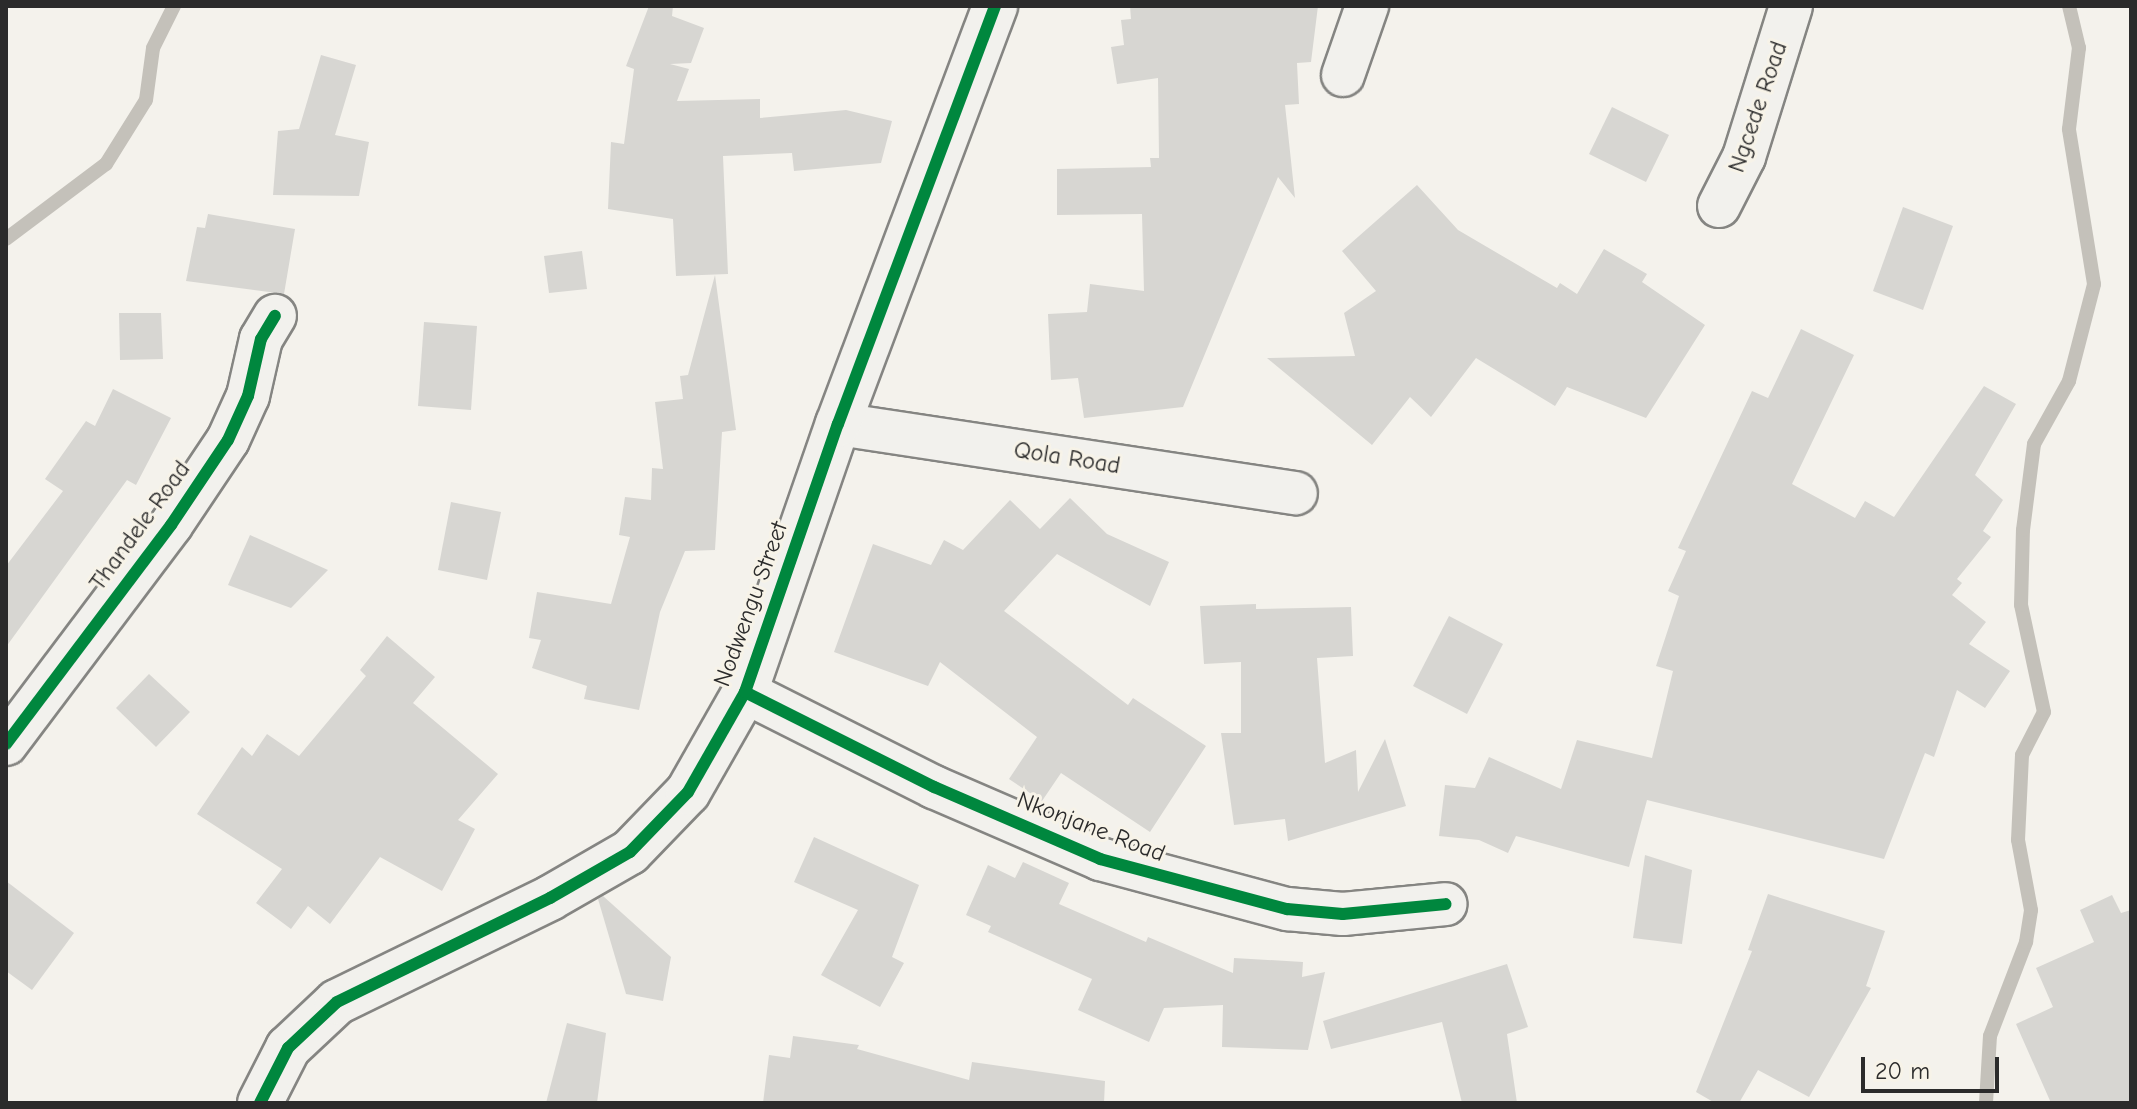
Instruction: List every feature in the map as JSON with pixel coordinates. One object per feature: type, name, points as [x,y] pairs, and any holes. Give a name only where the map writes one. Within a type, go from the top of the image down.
[{"type":"street","name":"Nodwengu Street","points":[[260,1103],[288,1048],[337,1002],[550,898],[630,852],[688,792],[745,692],[838,424],[995,6]]},
{"type":"street","points":[[1343,75],[1367,6]]},
{"type":"street","name":"Ngcede Road","points":[[1719,206],[1749,143],[1791,6]]},
{"type":"street","name":"Thandele Road","points":[[6,744],[171,525],[228,440],[248,396],[261,339],[275,316]]},
{"type":"street","name":"Qola Road","points":[[838,424],[1296,493]]},
{"type":"street","name":"Nkonjane Road","points":[[745,692],[934,787],[1100,859],[1287,909],[1343,914],[1446,904]]},
{"type":"building","points":[[649,6],[673,6],[672,16],[704,28],[691,63],[670,64],[689,69],[677,101],[760,99],[760,118],[846,110],[892,121],[881,163],[794,171],[792,153],[723,156],[728,274],[676,276],[673,219],[608,209],[611,142],[624,144],[634,69],[626,66]]},
{"type":"building","points":[[1130,6],[1318,6],[1311,62],[1297,63],[1299,104],[1285,105],[1295,198],[1278,177],[1183,407],[1084,418],[1078,378],[1051,380],[1048,314],[1087,312],[1090,284],[1144,291],[1142,214],[1057,215],[1057,169],[1151,167],[1150,158],[1159,158],[1158,78],[1117,84],[1111,47],[1124,45],[1121,20],[1131,19]]},
{"type":"building","points":[[321,55],[356,65],[335,135],[369,142],[359,196],[273,195],[278,131],[299,129]]},
{"type":"building","points":[[1612,107],[1669,135],[1646,182],[1589,154]]},
{"type":"building","points":[[1417,185],[1458,230],[1557,288],[1560,283],[1577,294],[1604,249],[1647,274],[1642,282],[1705,325],[1646,418],[1567,387],[1555,406],[1476,358],[1431,417],[1410,397],[1372,445],[1267,358],[1355,356],[1344,313],[1376,291],[1342,251]]},
{"type":"building","points":[[1903,207],[1953,226],[1923,310],[1873,291]]},
{"type":"building","points":[[208,214],[295,229],[284,294],[186,281],[197,227],[205,228]]},
{"type":"building","points":[[582,251],[587,289],[549,293],[544,256]]},
{"type":"building","points":[[715,275],[736,430],[722,432],[715,550],[685,551],[660,612],[639,710],[584,699],[587,686],[532,668],[541,640],[529,638],[537,592],[611,604],[630,537],[619,535],[625,497],[651,500],[652,468],[663,469],[655,402],[683,399],[680,376],[688,375]]},
{"type":"building","points":[[119,313],[161,313],[163,359],[120,360]]},
{"type":"building","points":[[424,322],[477,326],[471,410],[418,406]]},
{"type":"building","points":[[1801,329],[1854,355],[1792,484],[1855,518],[1865,501],[1894,517],[1984,386],[2016,404],[1975,475],[2003,500],[1983,531],[1991,537],[1957,579],[1962,583],[1952,595],[1986,622],[1969,644],[2010,671],[1985,708],[1957,690],[1934,757],[1925,753],[1884,859],[1647,800],[1629,867],[1516,836],[1508,853],[1479,840],[1439,836],[1445,785],[1475,788],[1489,757],[1561,789],[1577,740],[1652,758],[1673,671],[1656,666],[1679,596],[1668,591],[1686,551],[1678,548],[1752,391],[1768,398]]},
{"type":"building","points":[[113,389],[171,418],[136,485],[127,480],[6,647],[6,566],[63,491],[45,479],[86,421],[95,426]]},
{"type":"building","points":[[1070,498],[1107,534],[1169,562],[1150,606],[1057,554],[1004,611],[1128,705],[1133,698],[1206,746],[1150,832],[1061,773],[1042,801],[1009,779],[1037,737],[940,662],[928,686],[834,652],[873,544],[931,565],[944,540],[963,550],[1010,500],[1040,529]]},
{"type":"building","points":[[451,502],[501,512],[487,580],[438,570]]},
{"type":"building","points":[[250,535],[328,570],[291,608],[228,585]]},
{"type":"building","points":[[1256,604],[1256,609],[1351,607],[1353,656],[1317,658],[1325,763],[1356,750],[1358,792],[1385,739],[1406,806],[1288,841],[1285,819],[1234,825],[1221,733],[1241,733],[1241,662],[1204,664],[1200,606]]},
{"type":"building","points":[[1449,616],[1503,644],[1467,714],[1413,686]]},
{"type":"building","points":[[387,636],[435,677],[413,703],[498,774],[458,820],[475,829],[442,891],[380,857],[330,924],[308,906],[291,929],[256,903],[282,869],[197,814],[242,747],[252,756],[267,734],[299,756],[366,676],[360,670]]},
{"type":"building","points":[[149,674],[190,712],[156,747],[116,708]]},
{"type":"building","points":[[814,837],[919,885],[892,957],[904,963],[880,1007],[821,975],[858,910],[794,882]]},
{"type":"building","points":[[1645,855],[1692,870],[1682,944],[1633,938]]},
{"type":"building","points":[[1023,862],[1069,883],[1059,904],[1146,942],[1148,937],[1233,973],[1234,958],[1303,962],[1302,977],[1325,972],[1308,1050],[1222,1047],[1223,1005],[1164,1008],[1149,1042],[1078,1010],[1092,979],[988,932],[991,926],[966,915],[988,865],[1015,878]]},
{"type":"building","points":[[6,881],[74,933],[32,990],[6,971]]},
{"type":"building","points":[[1768,894],[1885,931],[1866,986],[1871,988],[1809,1097],[1758,1070],[1739,1103],[1715,1103],[1696,1092],[1752,951],[1748,950]]},
{"type":"building","points":[[2112,895],[2121,913],[2131,910],[2131,1103],[2051,1103],[2016,1024],[2053,1007],[2036,968],[2094,942],[2080,910]]},
{"type":"building","points":[[603,896],[671,957],[663,1001],[626,994],[598,899]]},
{"type":"building","points":[[1507,964],[1528,1027],[1507,1034],[1517,1103],[1462,1103],[1442,1022],[1331,1049],[1323,1021]]},
{"type":"building","points":[[567,1023],[606,1033],[597,1103],[546,1103]]},
{"type":"building","points":[[793,1036],[859,1045],[857,1049],[969,1080],[972,1062],[1105,1081],[1104,1103],[763,1103],[769,1055],[790,1058]]},
{"type":"waterway","points":[[6,239],[106,164],[146,100],[153,48],[174,6]]},
{"type":"waterway","points":[[1986,1103],[1990,1036],[2026,942],[2031,910],[2018,840],[2022,755],[2044,712],[2021,605],[2023,530],[2034,444],[2069,381],[2094,284],[2069,129],[2079,48],[2069,6]]},
{"type":"cycle path","points":[[260,1103],[288,1048],[337,1002],[550,898],[630,852],[688,792],[745,692],[838,424],[995,6]]},
{"type":"cycle path","points":[[6,744],[171,525],[228,440],[248,396],[261,339],[275,316]]},
{"type":"cycle path","points":[[745,692],[934,787],[1100,859],[1287,909],[1343,914],[1446,904]]}]
